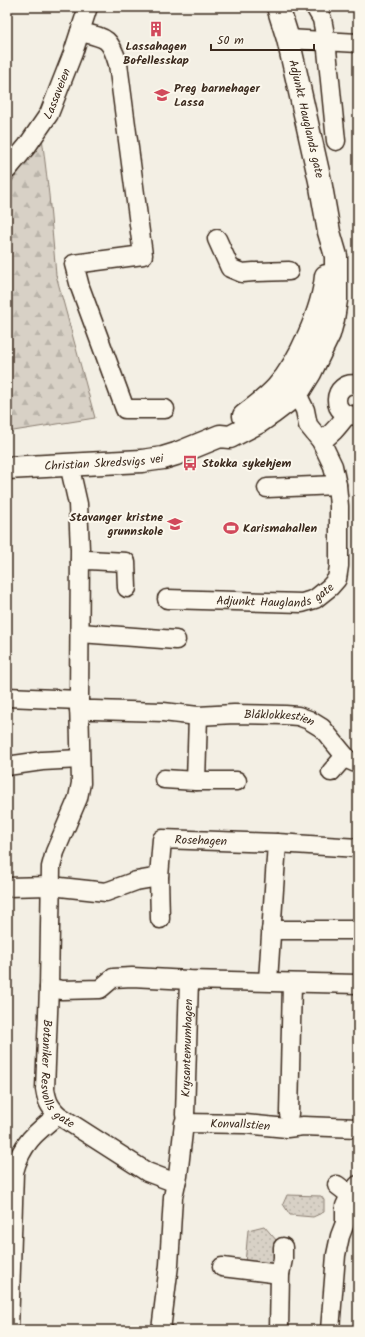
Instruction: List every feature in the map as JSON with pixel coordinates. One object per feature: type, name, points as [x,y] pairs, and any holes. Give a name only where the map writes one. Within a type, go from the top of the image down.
[{"type":"main road","name":"Adjunkt Hauglands gate","points":[[278,7],[288,39],[320,181],[329,232],[336,256],[334,319],[329,334],[310,373],[286,395]]},
{"type":"main road","name":"Christian Skredsvigs vei","points":[[7,468],[142,461],[163,458],[196,447],[220,436],[230,437],[259,422],[286,395]]},
{"type":"street","name":"Lassaveien","points":[[7,170],[27,146],[49,114],[73,53],[88,7]]},
{"type":"street","points":[[315,7],[322,19],[326,40],[336,141]]},
{"type":"street","points":[[80,32],[109,41],[115,53],[118,64],[143,255],[74,264],[80,287],[125,409],[165,409]]},
{"type":"street","points":[[288,39],[358,42]]},
{"type":"street","points":[[217,239],[230,268],[242,273],[289,271]]},
{"type":"street","points":[[320,441],[327,437],[352,415],[339,408],[337,399],[338,394],[345,386],[351,384],[358,385]]},
{"type":"street","name":"Adjunkt Hauglands gate","points":[[167,599],[302,603],[315,599],[330,587],[337,579],[339,566],[339,506],[338,485],[333,466],[320,441],[308,425],[300,422],[286,395]]},
{"type":"street","name":"Botaniker Resvolls gate","points":[[91,463],[78,504],[80,560],[79,705],[81,783],[78,798],[55,852],[51,867],[49,988],[45,1089],[51,1108],[58,1115],[138,1167],[176,1183]]},
{"type":"street","points":[[268,488],[338,485]]},
{"type":"street","points":[[80,560],[126,562],[126,588]]},
{"type":"street","points":[[80,633],[176,640]]},
{"type":"street","points":[[7,697],[79,705]]},
{"type":"street","name":"Blåklokkestien","points":[[79,705],[94,710],[163,712],[198,716],[234,714],[298,716],[309,720],[322,728],[352,760],[331,772]]},
{"type":"street","points":[[196,781],[198,716]]},
{"type":"street","points":[[7,766],[42,761],[80,759]]},
{"type":"street","points":[[164,779],[237,781]]},
{"type":"street","name":"Rosehagen","points":[[160,919],[158,877],[162,839],[277,843],[358,848]]},
{"type":"street","points":[[268,981],[277,843]]},
{"type":"street","points":[[7,887],[51,886],[106,892],[136,881],[158,877]]},
{"type":"street","points":[[271,930],[358,930]]},
{"type":"street","points":[[49,988],[62,990],[100,989],[113,978],[132,977],[189,980],[358,984]]},
{"type":"street","name":"Krysantemumhagen","points":[[185,1115],[189,980]]},
{"type":"street","points":[[288,1114],[292,983]]},
{"type":"street","points":[[9,1330],[11,1172],[28,1141],[58,1115]]},
{"type":"street","name":"Konvallstien","points":[[176,1183],[184,1123],[245,1124],[287,1128],[303,1126],[358,1128]]},
{"type":"street","points":[[161,1330],[170,1264],[173,1197],[176,1183]]},
{"type":"street","points":[[330,1330],[336,1255],[333,1234],[345,1223],[345,1206],[348,1188]]},
{"type":"street","points":[[279,1330],[280,1274],[284,1259],[284,1247]]},
{"type":"street","points":[[222,1267],[280,1274]]},
{"type":"green space","points":[[42,137],[56,275],[95,418],[7,432],[7,189]]},
{"type":"green space","points":[[287,1195],[321,1196],[324,1200],[324,1212],[313,1217],[290,1215],[283,1204]]},
{"type":"green space","points":[[264,1226],[277,1241],[275,1261],[271,1264],[245,1264],[248,1230]]},
{"type":"place","name":"Lassahagen Bofellesskap","points":[[156,29]]},
{"type":"place","name":"Preg barnehager Lassa","points":[[162,95]]},
{"type":"place","name":"Stokka sykehjem","points":[[190,463]]},
{"type":"place","name":"Stavanger kristne grunnskole","points":[[175,524]]},
{"type":"place","name":"Karismahallen","points":[[231,528]]}]
